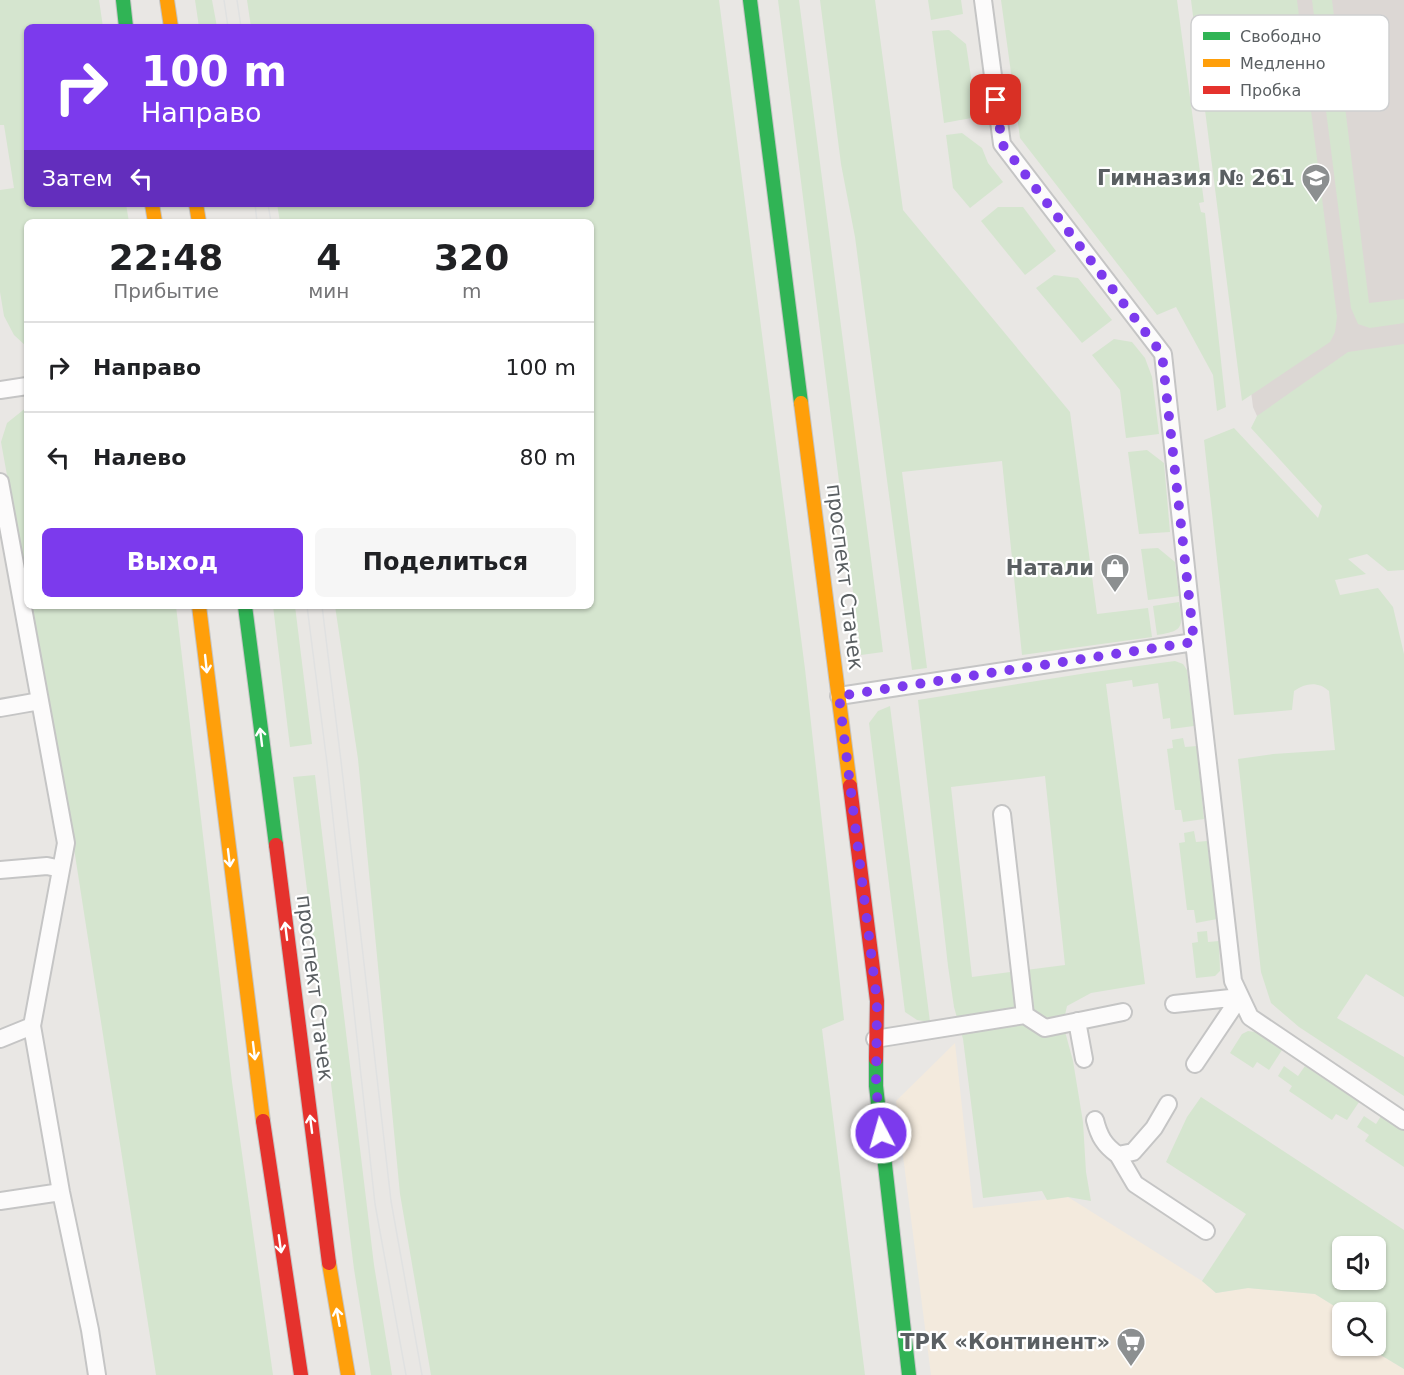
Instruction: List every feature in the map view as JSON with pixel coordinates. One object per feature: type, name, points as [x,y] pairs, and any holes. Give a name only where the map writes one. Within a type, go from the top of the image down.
[{"type":"main road","points":[[123,0],[126,24]]},
{"type":"main road","points":[[167,0],[171,24]]},
{"type":"main road","name":"проспект Стачек","points":[[750,0],[877,1001],[876,1086],[909,1375]]},
{"type":"main road","points":[[200,609],[218,778],[285,1285],[301,1375]]},
{"type":"main road","name":"проспект Стачек","points":[[245,609],[331,1278],[348,1375]]},
{"type":"lane","points":[[983,0],[1002,144],[1162,354],[1233,981],[1250,1017],[1404,1120]]},
{"type":"lane","points":[[0,390],[24,386]]},
{"type":"lane","points":[[0,482],[66,843],[32,1026],[61,1192],[90,1330],[97,1375]]},
{"type":"lane","points":[[839,696],[1194,642]]},
{"type":"lane","points":[[0,708],[40,701]]},
{"type":"lane","points":[[1002,814],[1025,1015]]},
{"type":"lane","points":[[0,870],[47,866],[61,869]]},
{"type":"lane","points":[[1174,1004],[1240,997]]},
{"type":"lane","points":[[1195,1064],[1240,997]]},
{"type":"lane","points":[[875,1039],[1025,1015],[1045,1028],[1123,1012]]},
{"type":"lane","points":[[1077,1020],[1084,1059]]},
{"type":"lane","points":[[0,1039],[32,1026]]},
{"type":"lane","points":[[1118,1155],[1133,1152],[1154,1128],[1168,1104]]},
{"type":"lane","points":[[1095,1120],[1106,1146],[1118,1155],[1135,1184],[1206,1231]]},
{"type":"lane","points":[[0,1201],[61,1192]]},
{"type":"shaded area","name":"Гимназия № 261","points":[[1201,0],[1404,0],[1404,496],[1286,443],[1257,416],[1253,407],[1215,111],[1389,111],[1389,15],[1203,15]]},
{"type":"shaded area","points":[[955,1043],[973,1208],[1068,1197],[1202,1281],[1216,1293],[1248,1288],[1315,1294],[1332,1305],[1332,1356],[1382,1356],[1404,1369],[1404,1375],[931,1375],[896,1101]]},
{"type":"green space","points":[[0,0],[99,0],[103,24],[24,24],[24,207],[126,207],[128,219],[24,219],[24,344],[14,335],[4,316],[0,292],[0,190],[14,188],[4,125],[0,125]]},
{"type":"green space","points":[[195,0],[212,0],[216,24],[199,24]]},
{"type":"green space","points":[[247,0],[719,0],[805,669],[844,1020],[822,1029],[865,1375],[431,1375],[400,1194],[358,759],[335,609],[594,609],[594,219],[280,219],[278,207],[594,207],[594,24],[251,24]]},
{"type":"green space","points":[[778,0],[799,0],[883,652],[861,655]]},
{"type":"green space","points":[[820,0],[875,0],[903,210],[1070,412],[1097,614],[1148,608],[1152,637],[1022,655],[1002,461],[902,472],[927,668],[912,670],[855,237],[841,164]]},
{"type":"green space","points":[[928,0],[961,0],[963,14],[931,20]]},
{"type":"green space","points":[[1001,0],[1177,0],[1204,202],[1199,203],[1201,212],[1205,213],[1226,407],[1217,411],[1213,375],[1176,307],[1157,315],[1020,138]]},
{"type":"green space","points":[[1191,0],[1297,0],[1299,15],[1193,15]]},
{"type":"green space","points":[[1312,0],[1332,0],[1334,15],[1314,15]]},
{"type":"green space","points":[[949,30],[966,44],[977,117],[944,123],[932,31]]},
{"type":"green space","points":[[1205,111],[1311,111],[1337,317],[1335,332],[1330,342],[1242,401]]},
{"type":"green space","points":[[1326,111],[1346,111],[1369,303],[1404,299],[1404,323],[1370,328],[1358,324],[1351,308]]},
{"type":"green space","points":[[962,133],[982,148],[988,163],[1003,182],[970,208],[953,188],[946,135]]},
{"type":"green space","points":[[998,207],[1023,207],[1056,251],[1025,275],[981,221]]},
{"type":"green space","points":[[1054,275],[1078,278],[1112,320],[1082,343],[1036,288]]},
{"type":"green space","points":[[1114,339],[1132,342],[1145,358],[1152,377],[1159,434],[1126,438],[1120,390],[1092,355]]},
{"type":"green space","points":[[1404,344],[1404,570],[1388,571],[1367,554],[1348,559],[1366,574],[1335,580],[1340,595],[1378,588],[1393,607],[1404,654],[1404,997],[1366,974],[1337,1018],[1404,1057],[1404,1096],[1299,1027],[1271,1003],[1261,972],[1238,759],[1335,750],[1329,691],[1316,684],[1303,686],[1294,691],[1292,710],[1234,715],[1204,440],[1234,428],[1318,518],[1322,506],[1251,428],[1257,416],[1348,352]]},
{"type":"green space","points":[[24,409],[24,569],[1,442],[7,423]]},
{"type":"green space","points":[[1147,450],[1164,463],[1170,532],[1139,534],[1128,452]]},
{"type":"green space","points":[[1158,548],[1175,562],[1179,596],[1148,600],[1141,549]]},
{"type":"green space","points":[[1179,602],[1180,626],[1172,632],[1157,635],[1153,606]]},
{"type":"green space","points":[[32,609],[176,609],[232,1082],[273,1375],[156,1375],[75,855]]},
{"type":"green space","points":[[273,609],[295,609],[312,744],[290,747]]},
{"type":"green space","points":[[1175,661],[1183,664],[1187,670],[1194,726],[1171,729],[1170,718],[1163,719],[1158,683],[1133,687],[1132,680],[1106,684],[1145,984],[1091,993],[1067,1006],[1063,1024],[1073,1061],[1083,1122],[1086,1172],[1091,1201],[1068,1197],[1047,1200],[1042,1191],[983,1198],[963,1039],[954,1007],[948,966],[918,700]],"holes":[[[1045,776],[1065,965],[972,977],[951,787]]]},
{"type":"green space","points":[[890,706],[930,1022],[917,1020],[905,1012],[869,723],[878,711]]},
{"type":"green space","points":[[1183,738],[1185,747],[1197,746],[1204,819],[1183,822],[1181,810],[1175,810],[1167,749],[1173,748],[1172,740]]},
{"type":"green space","points":[[315,775],[374,1265],[392,1375],[371,1375],[354,1269],[293,777]]},
{"type":"green space","points":[[1194,831],[1196,842],[1207,841],[1217,919],[1196,923],[1194,910],[1187,910],[1179,843],[1185,842],[1184,833]]},
{"type":"green space","points":[[1207,931],[1208,942],[1219,941],[1220,971],[1215,976],[1196,978],[1192,943],[1198,942],[1197,932]]},
{"type":"green space","points":[[1248,1031],[1255,1032],[1282,1050],[1269,1070],[1257,1062],[1253,1068],[1230,1053],[1242,1034]]},
{"type":"green space","points":[[1284,1066],[1298,1076],[1305,1066],[1359,1102],[1347,1120],[1336,1114],[1332,1120],[1289,1091],[1292,1086],[1278,1076]]},
{"type":"green space","points":[[1201,1097],[1404,1230],[1404,1369],[1382,1356],[1386,1356],[1386,1302],[1332,1302],[1332,1305],[1315,1294],[1248,1288],[1216,1293],[1202,1281],[1246,1214],[1166,1162],[1187,1117]]},
{"type":"green space","points":[[1364,1116],[1376,1124],[1381,1116],[1404,1131],[1404,1167],[1365,1141],[1369,1135],[1357,1127]]},
{"type":"tram line","points":[[224,0],[228,24]]},
{"type":"tram line","points":[[237,0],[241,24]]},
{"type":"tram line","points":[[255,207],[257,219]]},
{"type":"tram line","points":[[268,207],[270,219]]},
{"type":"tram line","points":[[307,609],[327,763],[375,1204],[406,1375]]},
{"type":"tram line","points":[[322,609],[391,1201],[422,1375]]},
{"type":"traffic: fast","points":[[123,0],[126,24]]},
{"type":"traffic: fast","points":[[750,0],[801,403]]},
{"type":"traffic: fast","points":[[245,609],[276,845]]},
{"type":"traffic: fast","points":[[876,1059],[876,1086],[909,1375]]},
{"type":"traffic: slow","points":[[167,0],[171,24]]},
{"type":"traffic: slow","points":[[152,207],[154,219]]},
{"type":"traffic: slow","points":[[196,207],[198,219]]},
{"type":"traffic: slow","points":[[801,403],[850,786]]},
{"type":"traffic: slow","points":[[199,609],[263,1121]]},
{"type":"traffic: slow","points":[[329,1263],[348,1375]]},
{"type":"traffic: jam","points":[[850,786],[877,1001],[876,1059]]},
{"type":"traffic: jam","points":[[276,845],[329,1263]]},
{"type":"traffic: jam","points":[[263,1121],[301,1375]]},
{"type":"place","name":"Гимназия № 261","points":[[1316,204]]},
{"type":"place","name":"Натали","points":[[1115,594]]},
{"type":"place","name":"ТРК «Континент»","points":[[1131,1368]]},
{"type":"route","points":[[881,1133],[876,1086],[877,1001],[839,696],[1194,642],[1162,354],[1002,144],[996,100]]}]
